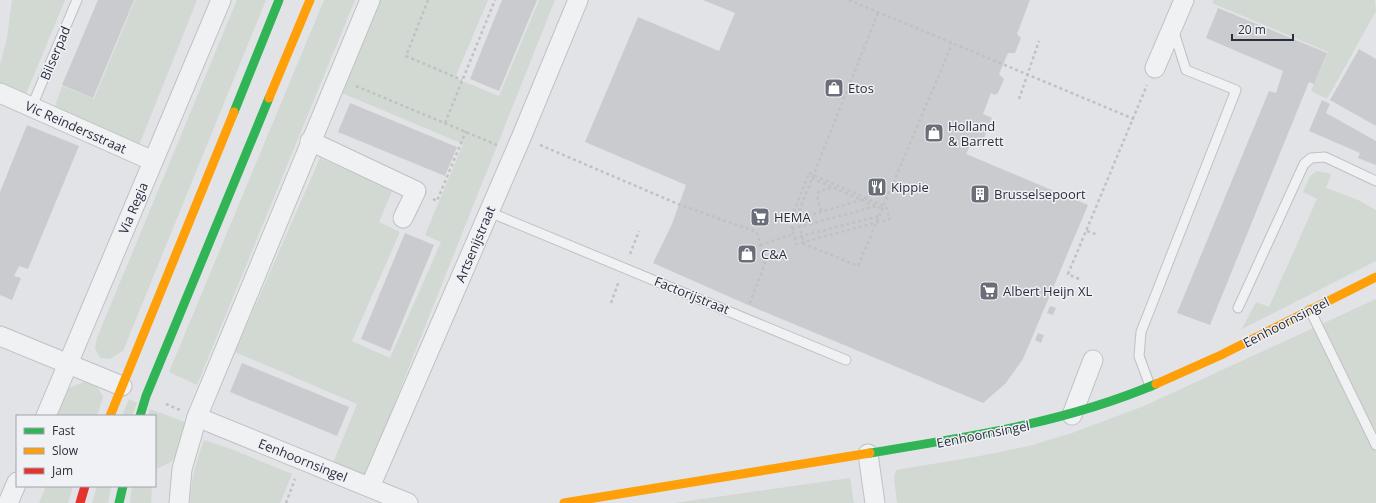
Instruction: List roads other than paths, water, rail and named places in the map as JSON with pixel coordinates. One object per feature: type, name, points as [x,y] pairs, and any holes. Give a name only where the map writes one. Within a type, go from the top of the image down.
[{"type":"main road","points":[[110,415],[279,0]]},
{"type":"main road","points":[[140,415],[146,396],[310,0]]},
{"type":"main road","name":"Eenhoornsingel","points":[[564,503],[1003,431],[1072,414],[1150,386],[1238,347],[1376,277]]},
{"type":"main road","points":[[80,503],[85,487]]},
{"type":"main road","points":[[119,503],[123,487]]},
{"type":"street","name":"Via Regia","points":[[46,415],[220,0]]},
{"type":"street","points":[[179,503],[182,469],[197,417],[336,78],[370,0]]},
{"type":"street","name":"Artsenijstraat","points":[[370,487],[489,212],[578,0]]},
{"type":"street","points":[[1151,77],[1184,0]]},
{"type":"street","name":"Vic Reindersstraat","points":[[0,93],[153,161]]},
{"type":"street","points":[[310,141],[416,191],[403,218]]},
{"type":"street","points":[[0,336],[122,386]]},
{"type":"street","points":[[1072,414],[1093,360]]},
{"type":"street","name":"Eenhoornsingel","points":[[197,417],[408,503]]},
{"type":"street","points":[[868,454],[874,503]]},
{"type":"street","points":[[8,503],[16,484]]},
{"type":"lane","name":"Bilserpad","points":[[32,106],[77,0]]},
{"type":"lane","points":[[1150,386],[1139,356],[1141,332],[1236,90],[1186,70],[1172,28]]},
{"type":"lane","points":[[1238,308],[1304,164],[1311,158],[1325,157],[1376,181]]},
{"type":"lane","name":"Factorijstraat","points":[[489,212],[744,316],[846,360]]},
{"type":"lane","points":[[1310,310],[1376,445]]},
{"type":"place","name":"Etos","points":[[834,88]]},
{"type":"place","name":"Holland & Barrett","points":[[934,133]]},
{"type":"place","name":"Kippie","points":[[877,187]]},
{"type":"place","name":"Brusselsepoort","points":[[980,194]]},
{"type":"place","name":"HEMA","points":[[760,217]]},
{"type":"place","name":"C&A","points":[[747,254]]},
{"type":"place","name":"Albert Heijn XL","points":[[989,291]]}]
